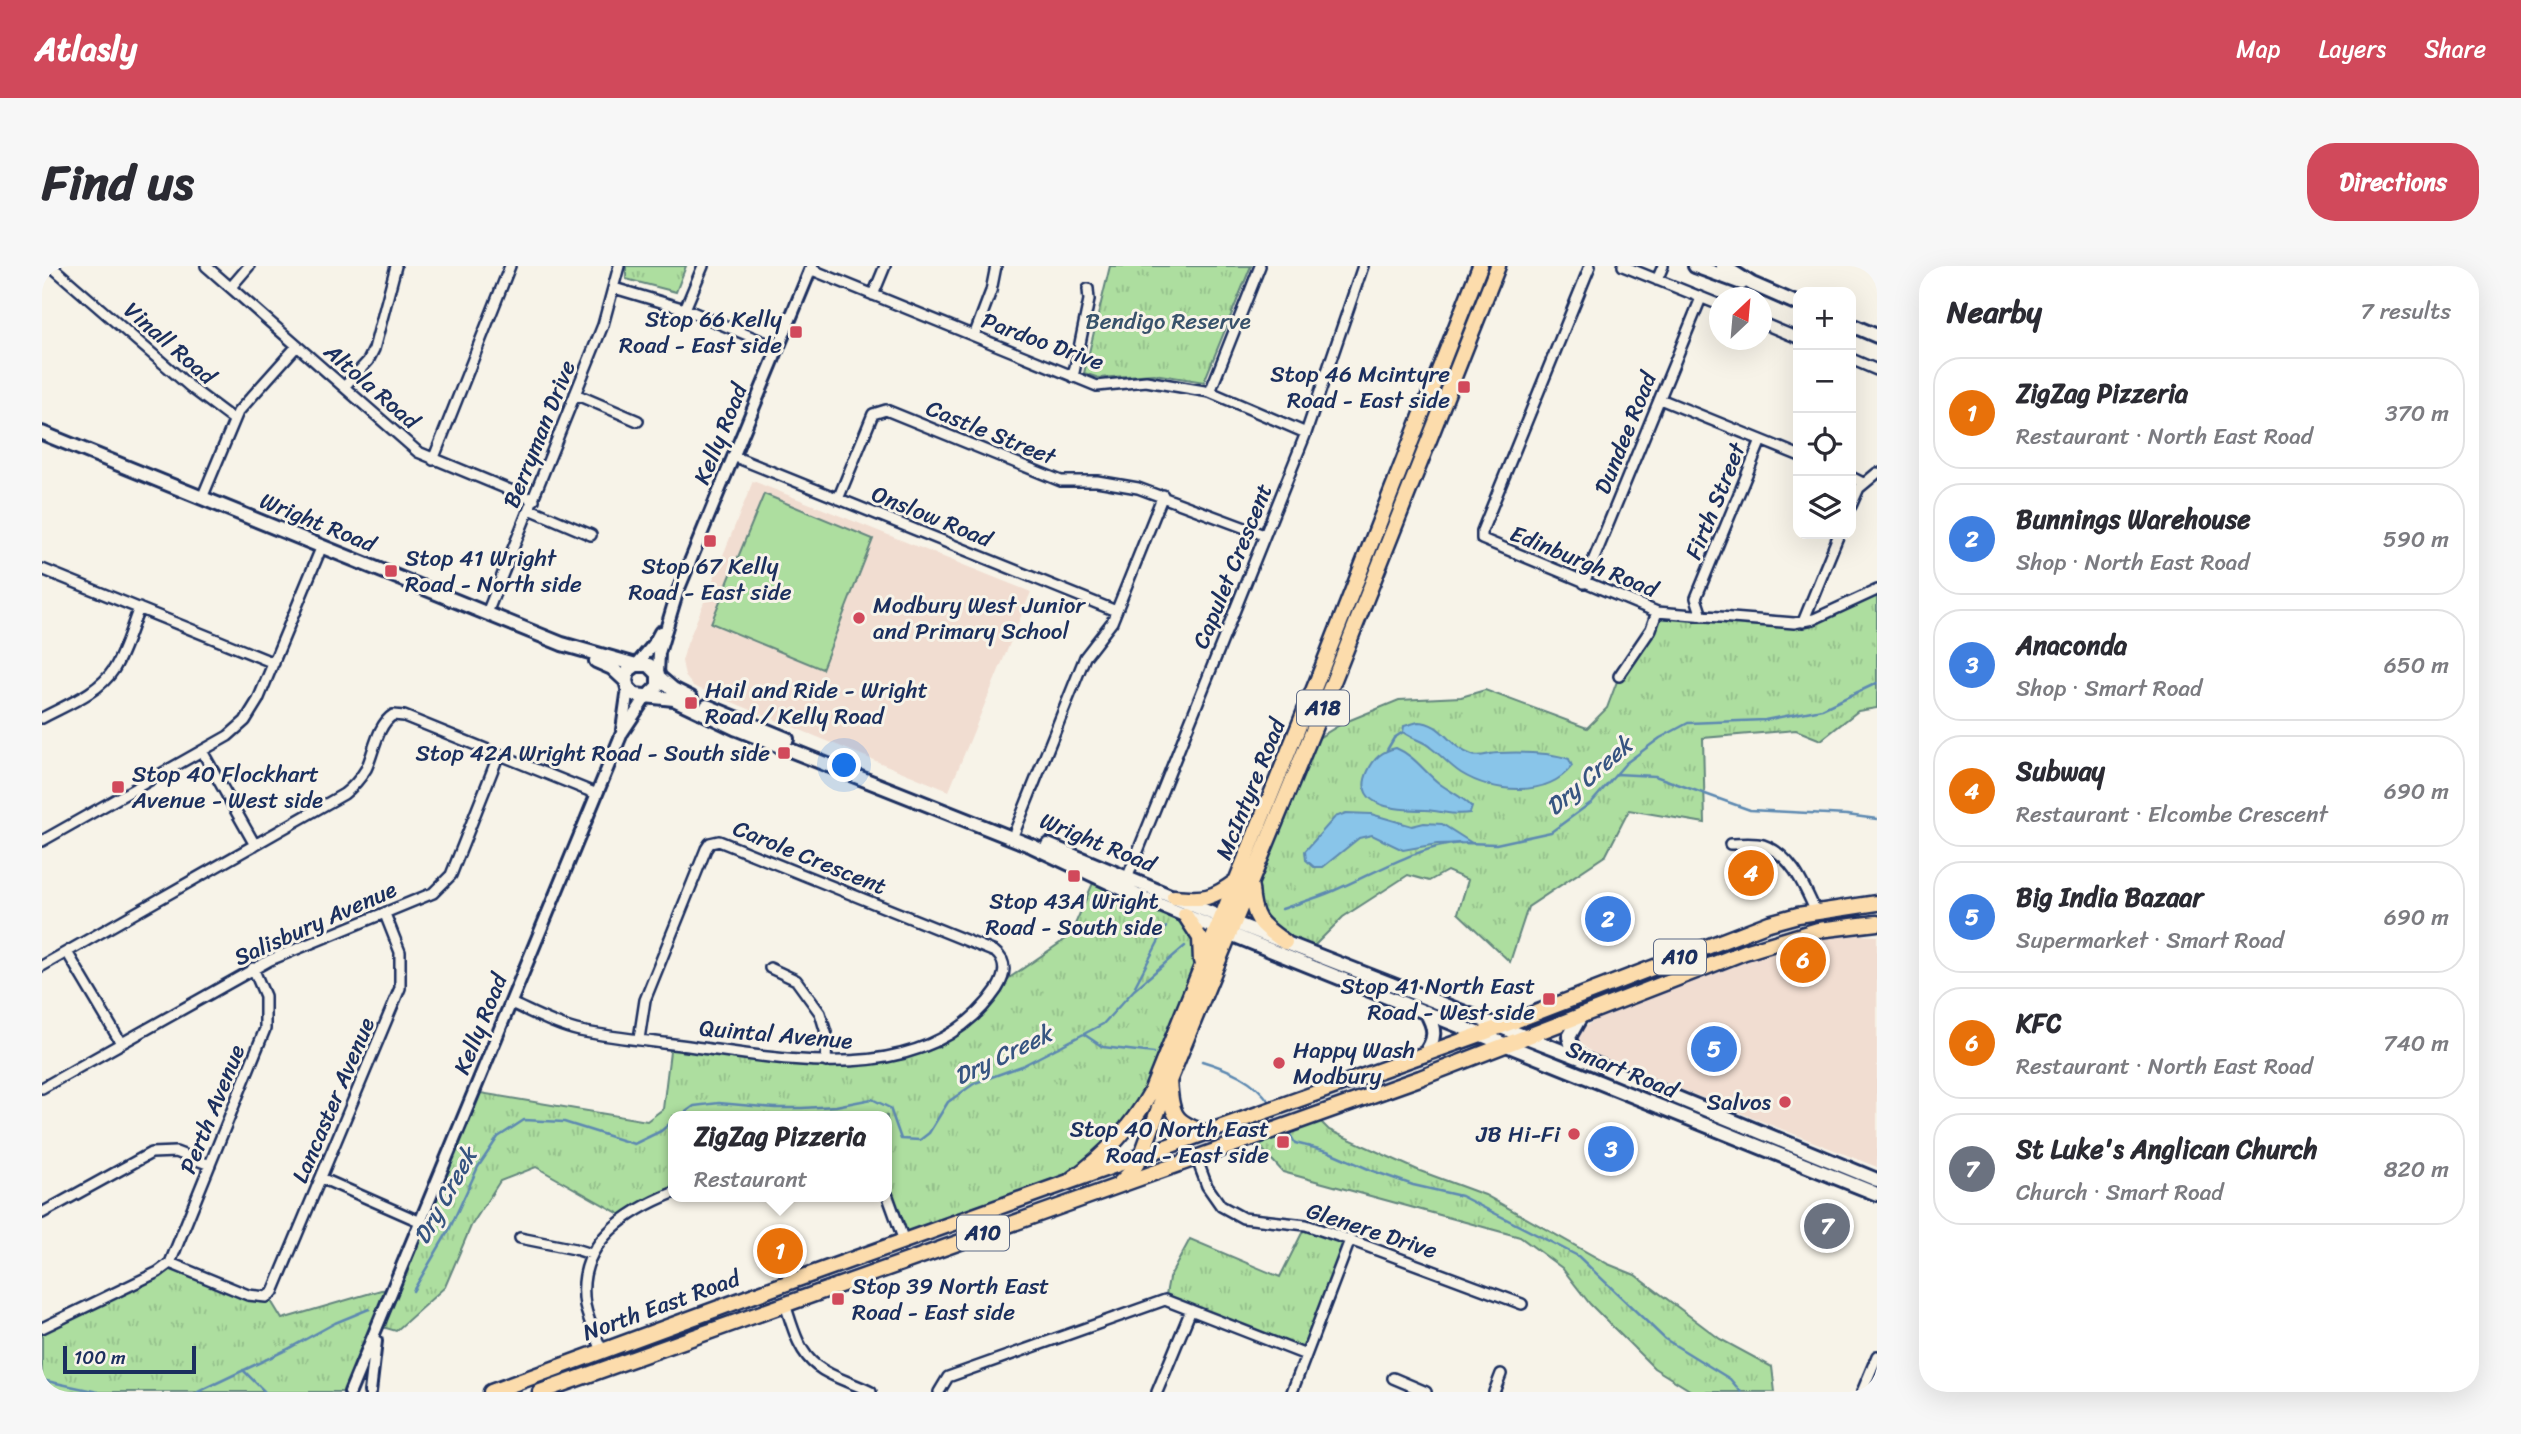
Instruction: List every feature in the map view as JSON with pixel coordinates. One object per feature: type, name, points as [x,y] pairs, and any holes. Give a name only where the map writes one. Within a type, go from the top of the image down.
[{"type":"main road","name":"McIntyre Road","points":[[1118,1185],[1141,1157],[1480,266]]},
{"type":"main road","name":"McIntyre Road","points":[[1244,882],[1338,670],[1498,266]]},
{"type":"main road","points":[[1695,266],[1732,281],[1752,284]]},
{"type":"main road","points":[[1723,266],[1752,284],[1793,302]]},
{"type":"main road","points":[[1856,328],[1877,336]]},
{"type":"main road","name":"Wright Road","points":[[42,433],[578,650],[637,665]]},
{"type":"main road","name":"Wright Road","points":[[578,650],[612,668],[627,685]]},
{"type":"main road","points":[[637,665],[649,665],[659,676],[657,689],[647,696],[635,695],[627,685],[628,671],[637,665]]},
{"type":"main road","name":"Wright Road","points":[[659,676],[678,692],[719,711],[1128,876],[1227,926],[1507,1045]]},
{"type":"main road","name":"Wright Road","points":[[647,696],[674,699],[737,729],[1032,846],[1185,915],[1285,942],[1525,1038]]},
{"type":"main road","points":[[1174,897],[1198,900],[1212,897],[1244,882],[1256,916],[1266,929],[1285,942]]},
{"type":"main road","name":"North East Road","points":[[491,1392],[1424,1055],[1769,923],[1847,906],[1877,903]]},
{"type":"main road","points":[[1847,906],[1877,912]]},
{"type":"main road","points":[[1816,912],[1822,929]]},
{"type":"main road","points":[[1185,915],[1201,940],[1200,969]]},
{"type":"main road","name":"North East Road","points":[[543,1391],[1507,1045],[1745,952],[1822,929],[1877,923]]},
{"type":"main road","name":"McIntyre Road","points":[[1066,1184],[1109,1149],[1138,1114],[1150,1092],[1200,969],[1227,926]]},
{"type":"main road","points":[[1424,1055],[1433,1042],[1434,1035],[1426,1012]]},
{"type":"main road","points":[[1580,1058],[1569,1037],[1581,1016]]},
{"type":"main road","name":"Smart Road","points":[[1525,1038],[1877,1180]]},
{"type":"main road","name":"Smart Road","points":[[1507,1045],[1877,1194]]},
{"type":"main road","points":[[1169,1081],[1171,1105],[1178,1121],[1208,1133]]},
{"type":"main road","points":[[754,1295],[771,1297],[785,1304],[795,1280]]},
{"type":"main road","points":[[592,1373],[602,1350],[614,1359],[625,1361]]},
{"type":"street","name":"Vinall Road","points":[[51,266],[194,390],[234,419]]},
{"type":"street","name":"Altola Road","points":[[206,266],[411,446],[433,460],[532,504],[591,535]]},
{"type":"street","points":[[231,287],[249,266]]},
{"type":"street","points":[[344,387],[368,361],[374,349],[396,266]]},
{"type":"street","name":"Berryman Drive","points":[[487,613],[603,325],[618,266]]},
{"type":"street","points":[[685,309],[703,266]]},
{"type":"street","points":[[873,295],[885,266]]},
{"type":"street","points":[[974,336],[991,291],[996,266]]},
{"type":"street","points":[[1210,392],[1259,266]]},
{"type":"street","name":"Capulet Crescent","points":[[1128,876],[1306,433],[1363,266]]},
{"type":"street","name":"Edinburgh Road","points":[[1590,266],[1481,535],[1487,542],[1657,612],[1782,623],[1803,622],[1877,590]]},
{"type":"street","points":[[1623,266],[1709,301]]},
{"type":"street","points":[[1657,280],[1663,266]]},
{"type":"street","points":[[433,460],[507,267]]},
{"type":"street","name":"Pardoo Drive","points":[[811,267],[1097,386],[1146,382],[1210,392],[1306,433]]},
{"type":"street","name":"Kelly Road","points":[[659,676],[659,653],[677,593],[811,267]]},
{"type":"street","points":[[614,288],[685,309],[778,348]]},
{"type":"street","points":[[1073,377],[1089,300],[1088,289]]},
{"type":"street","name":"Dundee Road","points":[[1584,583],[1701,298]]},
{"type":"street","points":[[1772,327],[1793,336]]},
{"type":"street","points":[[202,498],[234,419],[250,397],[297,346]]},
{"type":"street","points":[[1856,361],[1877,370]]},
{"type":"street","points":[[575,394],[639,421]]},
{"type":"street","points":[[1660,399],[1793,454]]},
{"type":"street","name":"Castle Street","points":[[838,499],[873,414],[886,410],[1061,481],[1097,481],[1138,488],[1163,495],[1264,535]]},
{"type":"street","name":"Firth Street","points":[[1702,616],[1696,598],[1761,440]]},
{"type":"street","name":"Onslow Road","points":[[733,456],[1116,611]]},
{"type":"street","points":[[1856,496],[1863,483],[1877,473]]},
{"type":"street","points":[[1856,480],[1863,483]]},
{"type":"street","points":[[1015,831],[1085,657],[1112,622],[1163,495]]},
{"type":"street","points":[[1803,622],[1837,539]]},
{"type":"street","points":[[42,841],[228,736],[245,721],[258,700],[322,546]]},
{"type":"street","points":[[42,569],[274,663]]},
{"type":"street","points":[[42,718],[88,692],[110,675],[139,608]]},
{"type":"street","points":[[1619,676],[1651,629],[1657,612]]},
{"type":"street","name":"Kelly Road","points":[[637,665],[669,619]]},
{"type":"street","name":"Kelly Road","points":[[622,733],[627,685]]},
{"type":"street","name":"Kelly Road","points":[[352,1392],[622,733],[647,696]]},
{"type":"street","points":[[42,966],[339,798],[353,787],[366,767],[385,722],[393,715],[404,716],[597,794]]},
{"type":"street","points":[[202,751],[255,845]]},
{"type":"street","name":"Salisbury Avenue","points":[[42,1088],[253,968],[430,894],[451,874],[499,754]]},
{"type":"street","name":"Carole Crescent","points":[[639,1039],[645,1000],[671,933],[706,849],[710,844],[719,841],[995,952],[1005,967]]},
{"type":"street","points":[[1730,844],[1762,844],[1783,856],[1798,875],[1816,912]]},
{"type":"street","name":"Lancaster Avenue","points":[[170,1263],[256,1297],[268,1297],[277,1285],[400,989],[400,952],[385,914]]},
{"type":"street","points":[[67,952],[121,1043]]},
{"type":"street","name":"Quintal Avenue","points":[[511,1003],[580,1031],[750,1055],[826,1062],[871,1060],[932,1044],[949,1036],[971,1020],[984,1005],[1001,981],[1005,967]]},
{"type":"street","name":"Perth Avenue","points":[[170,1263],[265,1029],[265,996],[253,968]]},
{"type":"street","points":[[770,968],[796,980],[820,1013],[827,1036],[826,1062]]},
{"type":"street","points":[[42,1213],[150,1153],[176,1152],[210,1165]]},
{"type":"street","name":"Glenere Drive","points":[[1196,1157],[1207,1186],[1221,1206],[1243,1218],[1306,1225],[1522,1304]]},
{"type":"street","points":[[321,1178],[421,1222]]},
{"type":"street","points":[[602,1350],[585,1304],[586,1273],[591,1254],[599,1240],[622,1221],[668,1195]]},
{"type":"street","points":[[890,1202],[904,1241]]},
{"type":"street","points":[[520,1238],[591,1254]]},
{"type":"street","points":[[1292,1392],[1350,1240]]},
{"type":"street","points":[[42,1328],[158,1272],[170,1263]]},
{"type":"street","points":[[939,1392],[948,1377],[1165,1300],[1306,1355]]},
{"type":"street","points":[[785,1304],[795,1333],[810,1360],[825,1371],[871,1392]]},
{"type":"street","points":[[1157,1392],[1191,1310]]},
{"type":"street","name":"Kelly Road","points":[[370,1392],[377,1331]]},
{"type":"street","points":[[1862,1392],[1877,1356]]},
{"type":"street","points":[[1494,1392],[1502,1374]]},
{"type":"street","points":[[1393,1378],[1426,1392]]},
{"type":"shaded area","name":"Modbury West Junior and Primary School","points":[[753,481],[1031,592],[949,791],[693,686],[685,676],[682,661],[687,644]]},
{"type":"shaded area","points":[[1877,936],[1877,1167],[1595,1055],[1579,1042],[1579,1031],[1596,1019],[1763,955],[1821,939]]},
{"type":"green space","points":[[626,266],[686,266],[676,292],[626,279]]},
{"type":"green space","name":"Bendigo Reserve","points":[[1110,266],[1251,266],[1204,382],[1154,374],[1099,378],[1084,373]]},
{"type":"green space","points":[[764,494],[873,539],[822,669],[711,623]]},
{"type":"green space","points":[[1877,590],[1877,708],[1858,711],[1821,740],[1796,730],[1703,738],[1705,823],[1629,810],[1606,855],[1528,907],[1510,962],[1458,913],[1468,880],[1447,871],[1429,881],[1408,875],[1343,917],[1313,947],[1267,929],[1251,883],[1307,745],[1343,723],[1399,700],[1461,697],[1485,690],[1587,728],[1607,708],[1619,676],[1657,612],[1794,623]]},
{"type":"green space","points":[[1096,876],[1191,922],[1202,966],[1133,1115],[1066,1184],[904,1241],[888,1202],[892,1202],[892,1111],[668,1111],[668,1196],[627,1218],[536,1167],[500,1181],[471,1226],[445,1287],[396,1331],[379,1326],[350,1392],[42,1392],[42,1328],[170,1263],[241,1293],[268,1296],[282,1319],[381,1290],[393,1289],[475,1092],[647,1121],[663,1109],[671,1043],[833,1062],[894,1055],[953,1033],[999,985],[1070,936]]},
{"type":"green space","points":[[1314,1115],[1329,1130],[1420,1171],[1485,1195],[1608,1264],[1635,1275],[1720,1339],[1772,1367],[1775,1392],[1693,1392],[1654,1368],[1590,1304],[1562,1268],[1520,1237],[1283,1172],[1251,1137]]},
{"type":"green space","points":[[1306,1225],[1350,1240],[1306,1355],[1165,1300],[1169,1278],[1190,1239],[1280,1277]]},
{"type":"water","points":[[1418,722],[1440,730],[1457,746],[1472,755],[1543,754],[1569,759],[1572,766],[1549,783],[1534,788],[1488,785],[1461,773],[1428,745],[1403,732],[1404,726]]},
{"type":"water","points":[[1396,748],[1409,755],[1440,784],[1468,803],[1472,807],[1470,813],[1393,808],[1372,800],[1366,793],[1364,784],[1368,771],[1379,756]]},
{"type":"water","points":[[1346,813],[1371,814],[1412,826],[1424,823],[1442,824],[1472,843],[1437,844],[1403,850],[1372,835],[1359,838],[1323,867],[1314,867],[1306,860],[1305,851],[1335,817]]},
{"type":"waterway","name":"Dry Creek","points":[[1466,843],[1496,844],[1551,832],[1592,802],[1626,763],[1660,738],[1688,723],[1765,720],[1822,709],[1877,683]]},
{"type":"waterway","points":[[1387,750],[1394,738],[1403,732]]},
{"type":"waterway","points":[[1616,774],[1655,776],[1750,810],[1877,819]]},
{"type":"waterway","name":"Dry Creek","points":[[1282,909],[1327,894],[1411,855],[1460,843]]},
{"type":"waterway","points":[[1135,986],[1166,927]]},
{"type":"waterway","name":"Dry Creek","points":[[892,1114],[901,1139],[920,1140],[929,1133],[948,1102],[975,1083],[1022,1066],[1103,1024],[1134,990],[1185,946]]},
{"type":"waterway","points":[[1085,1035],[1103,1047],[1154,1053]]},
{"type":"waterway","points":[[1202,1061],[1231,1071],[1248,1081],[1270,1103]]},
{"type":"waterway","name":"Dry Creek","points":[[687,1111],[694,1106],[719,1103],[802,1108],[836,1106],[872,1099],[891,1111]]},
{"type":"waterway","name":"Dry Creek","points":[[413,1291],[449,1230],[478,1167],[498,1137],[524,1120],[564,1122],[634,1144],[668,1125]]},
{"type":"waterway","points":[[1287,1129],[1295,1143],[1327,1151],[1413,1185],[1461,1196],[1578,1256],[1665,1339],[1730,1379],[1741,1392]]},
{"type":"waterway","name":"Dry Creek","points":[[198,1392],[335,1323],[369,1309]]},
{"type":"waterway","points":[[243,1370],[265,1392]]},
{"type":"waterway","name":"Dry Creek","points":[[42,1380],[98,1392]]},
{"type":"place","name":"Stop 66 Kelly Road - East side","points":[[796,332]]},
{"type":"place","name":"Stop 46 Mcintyre Road - East side","points":[[1464,387]]},
{"type":"place","name":"Stop 67 Kelly Road - East side","points":[[710,541]]},
{"type":"place","name":"Stop 41 Wright Road - North side","points":[[391,571]]},
{"type":"place","name":"Modbury West Junior and Primary School","points":[[859,618]]},
{"type":"place","name":"Hail and Ride - Wright Road / Kelly Road","points":[[691,703]]},
{"type":"place","name":"Stop 42A Wright Road - South side","points":[[784,753]]},
{"type":"place","name":"Stop 40 Flockhart Avenue - West side","points":[[118,787]]},
{"type":"place","name":"Subway","points":[[1751,873]]},
{"type":"place","name":"Stop 43A Wright Road - South side","points":[[1074,876]]},
{"type":"place","name":"Bunnings Warehouse","points":[[1608,919]]},
{"type":"place","name":"KFC","points":[[1803,960]]},
{"type":"place","name":"Stop 41 North East Road - West side","points":[[1549,999]]},
{"type":"place","name":"Big India Bazaar","points":[[1714,1049]]},
{"type":"place","name":"Happy Wash Modbury","points":[[1279,1063]]},
{"type":"place","name":"Salvos","points":[[1785,1102]]},
{"type":"place","name":"JB Hi-Fi","points":[[1574,1134]]},
{"type":"place","name":"Stop 40 North East Road - East side","points":[[1283,1142]]},
{"type":"place","name":"Anaconda","points":[[1611,1149]]},
{"type":"place","name":"St Luke's Anglican Church","points":[[1827,1226]]},
{"type":"place","name":"ZigZag Pizzeria","points":[[780,1251]]},
{"type":"place","name":"Stop 39 North East Road - East side","points":[[838,1299]]}]
